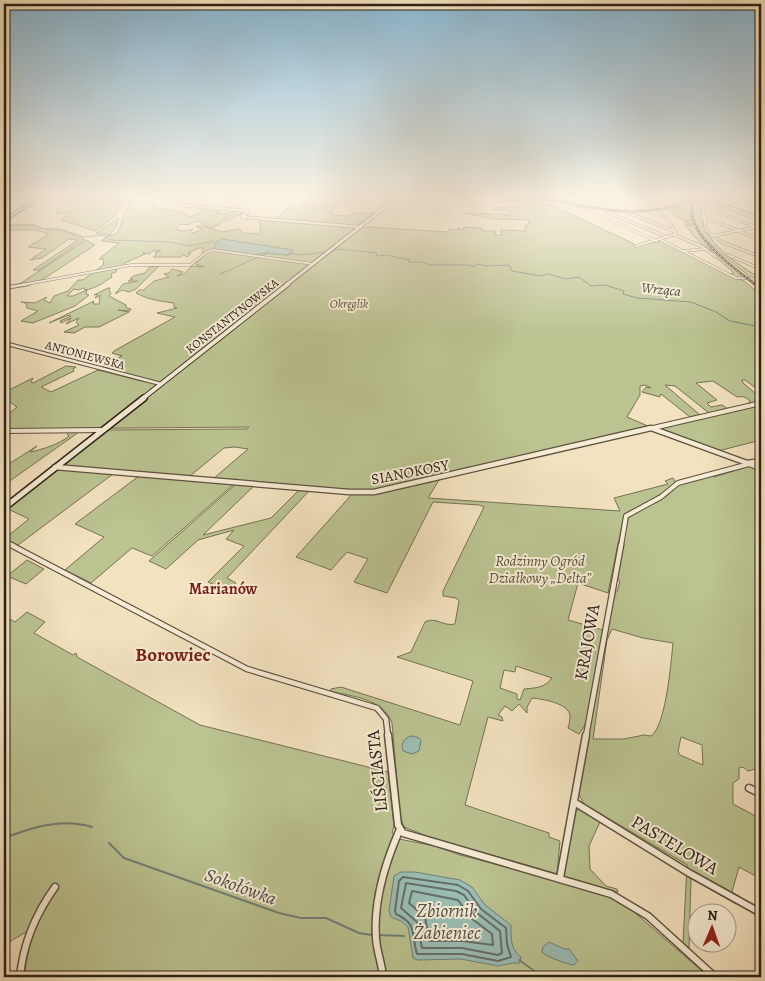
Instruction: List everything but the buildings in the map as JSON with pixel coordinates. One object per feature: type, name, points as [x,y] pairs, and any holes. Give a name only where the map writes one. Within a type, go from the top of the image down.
[{"type":"main road","name":"KONSTANTYNOWSKA","points":[[4,508],[341,242]]},
{"type":"street","points":[[636,246],[652,242]]},
{"type":"street","points":[[663,242],[736,278],[761,279]]},
{"type":"street","points":[[692,242],[716,257]]},
{"type":"street","points":[[725,242],[761,257]]},
{"type":"street","points":[[684,251],[706,249]]},
{"type":"street","points":[[4,288],[131,265],[189,266],[212,250],[313,264]]},
{"type":"street","points":[[728,255],[761,269]]},
{"type":"street","name":"ANTONIEWSKA","points":[[4,343],[161,384]]},
{"type":"street","name":"SIANOKOSY","points":[[55,467],[370,492],[396,488],[761,403]]},
{"type":"street","points":[[653,428],[761,469]]},
{"type":"street","points":[[4,431],[103,430]]},
{"type":"street","points":[[749,464],[761,461]]},
{"type":"street","name":"KRAJOWA","points":[[560,878],[626,516],[661,497],[678,483],[749,464]]},
{"type":"street","name":"LIŚCIASTA","points":[[4,541],[247,669],[291,684],[364,704],[380,711],[387,722],[400,829],[408,835],[417,838],[611,894],[633,905],[648,916],[715,977]]},
{"type":"street","points":[[749,788],[761,794]]},
{"type":"street","name":"PASTELOWA","points":[[574,802],[689,873],[761,913]]},
{"type":"street","points":[[384,977],[376,940],[376,917],[388,859],[400,829]]},
{"type":"street","points":[[20,977],[23,951],[31,925],[45,900],[55,887]]},
{"type":"green space","points":[[36,242],[65,242],[42,258],[30,260],[46,249],[28,247]]},
{"type":"green space","points":[[75,242],[80,242],[39,270],[33,270]]},
{"type":"green space","points":[[83,242],[89,242],[95,245],[42,280],[18,285]]},
{"type":"green space","name":"Okręglik","points":[[108,242],[217,242],[214,249],[255,255],[265,253],[287,255],[292,250],[240,242],[629,242],[634,246],[664,242],[744,281],[761,295],[761,392],[745,380],[742,380],[761,398],[761,402],[748,404],[750,401],[747,399],[737,397],[713,381],[696,383],[717,400],[707,403],[711,407],[722,405],[728,409],[709,413],[675,386],[665,385],[700,415],[690,417],[661,394],[660,397],[642,392],[646,387],[651,388],[645,385],[640,386],[640,395],[627,417],[648,426],[647,428],[379,489],[356,491],[213,479],[248,449],[235,447],[224,448],[190,476],[67,466],[67,462],[107,430],[247,429],[249,427],[4,429],[4,418],[17,407],[10,402],[4,406],[4,389],[7,391],[33,378],[31,382],[33,383],[66,366],[76,367],[73,369],[74,371],[41,387],[51,392],[98,370],[145,382],[147,380],[102,367],[122,356],[112,353],[114,351],[175,317],[157,313],[177,308],[174,307],[174,303],[150,299],[136,293],[139,290],[144,290],[154,281],[169,277],[164,274],[169,273],[172,269],[183,272],[177,276],[184,274],[192,266],[204,267],[195,264],[206,254],[202,253],[204,248],[188,253],[191,254],[187,257],[184,255],[181,257],[153,257],[157,254],[155,253],[161,250],[153,251],[150,254],[143,253],[145,254],[117,268],[116,272],[111,274],[112,277],[99,285],[84,290],[83,288],[79,290],[74,289],[67,296],[73,296],[87,290],[86,294],[89,295],[75,306],[33,323],[21,321],[38,311],[27,308],[26,303],[21,302],[35,303],[47,297],[44,300],[50,303],[54,296],[68,291],[78,280],[83,280],[103,265],[104,259],[99,259],[119,243]]},
{"type":"green space","points":[[700,242],[706,242],[746,278],[739,279],[730,274],[734,273],[709,251],[712,250]]},
{"type":"green space","points":[[708,242],[714,242],[732,259],[761,278],[751,279]]},
{"type":"green space","points":[[159,266],[136,289],[129,292],[122,290],[115,294],[123,284],[138,281],[128,281],[133,279],[130,279],[133,276],[145,273],[150,267]]},
{"type":"green space","points":[[110,288],[111,293],[109,296],[126,305],[126,308],[131,309],[130,311],[118,310],[129,312],[99,327],[85,327],[74,333],[64,332],[79,325],[76,322],[79,318],[66,324],[71,318],[61,323],[60,321],[71,316],[69,315],[49,323],[94,301],[93,304],[99,304],[101,295],[95,298],[98,294],[94,295]]},
{"type":"green space","points":[[761,404],[761,440],[718,451],[659,428]]},
{"type":"green space","points":[[69,431],[79,432],[4,485],[4,467],[37,446],[30,452],[61,442],[69,436],[67,434]]},
{"type":"green space","points":[[750,466],[761,470],[761,768],[757,765],[756,769],[748,771],[743,767],[739,768],[739,779],[733,783],[733,804],[761,819],[761,879],[739,867],[732,892],[739,896],[736,904],[691,878],[690,904],[688,904],[688,948],[683,943],[687,865],[584,804],[578,793],[612,591],[617,592],[620,581],[616,578],[629,515],[667,496],[679,484],[711,476],[714,477]],"holes":[[[612,629],[643,638],[673,643],[664,707],[656,730],[651,736],[644,735],[624,739],[593,739],[607,640]],[[681,737],[702,745],[703,765],[680,755],[678,751]]]},
{"type":"green space","points":[[56,470],[113,474],[18,545],[4,539],[29,519],[6,508]]},
{"type":"green space","points":[[139,476],[234,484],[152,556],[132,548],[91,583],[65,570],[104,537],[75,524]]},
{"type":"green space","name":"Rodzinny Ogród Działkowy „Delta”","points":[[673,478],[676,483],[662,494],[624,514],[608,593],[578,583],[568,620],[603,630],[587,722],[579,734],[568,728],[570,716],[565,708],[554,702],[542,699],[532,698],[527,707],[527,713],[519,704],[512,711],[505,706],[498,715],[502,717],[503,721],[488,717],[465,805],[549,833],[549,837],[560,841],[557,874],[427,836],[404,827],[400,816],[392,723],[388,715],[374,703],[330,691],[331,689],[341,687],[460,725],[473,681],[397,657],[411,652],[425,622],[433,620],[451,625],[455,624],[459,601],[456,598],[443,596],[443,591],[484,507],[479,505],[433,502],[387,593],[354,582],[368,559],[347,552],[331,570],[296,557],[353,493],[395,490],[439,480],[428,498],[620,511],[614,498],[668,484],[665,481]],"holes":[[[516,666],[552,678],[543,686],[524,689],[520,700],[517,699],[517,694],[500,688],[504,670],[515,672]]]},
{"type":"green space","points":[[236,484],[255,485],[203,535],[271,518],[300,489],[310,490],[227,578],[236,583],[228,591],[208,582],[244,546],[226,539],[234,530],[198,540],[166,569],[149,561]]},
{"type":"green space","points":[[27,560],[44,569],[26,584],[7,576]]},
{"type":"green space","points":[[27,612],[45,622],[34,633],[73,655],[76,653],[77,657],[200,725],[388,772],[394,826],[392,833],[399,839],[435,846],[460,855],[561,881],[602,894],[626,905],[709,977],[26,977],[25,969],[33,928],[4,945],[4,616],[15,622]]},
{"type":"green space","points":[[575,810],[580,810],[600,822],[589,846],[590,869],[606,886],[617,889],[618,892],[563,876]]},
{"type":"water","points":[[240,242],[293,250],[290,255],[265,253],[255,255],[214,249],[215,243]]},
{"type":"water","points":[[414,736],[421,741],[419,751],[412,754],[403,751],[402,745],[404,740]]},
{"type":"water","name":"Zbiornik Żabieniec","points":[[401,872],[415,872],[460,880],[472,887],[485,905],[511,925],[512,943],[517,954],[521,957],[520,963],[498,966],[461,959],[418,960],[413,958],[408,927],[401,921],[391,917],[389,911],[394,876]]},
{"type":"water","points":[[549,942],[564,949],[569,949],[578,961],[574,965],[544,954],[542,952],[543,947]]},
{"type":"waterway","name":"Wrząca","points":[[164,242],[188,246],[210,242]]},
{"type":"waterway","name":"Wrząca","points":[[330,252],[338,249],[377,253],[376,256],[386,255],[410,260],[408,262],[422,262],[429,265],[469,265],[474,267],[477,264],[487,266],[509,265],[512,271],[541,276],[548,274],[566,279],[579,277],[591,286],[605,285],[624,291],[623,294],[637,298],[691,302],[716,312],[730,321],[761,327]]},
{"type":"waterway","points":[[220,274],[270,252]]},
{"type":"waterway","name":"Wrząca","points":[[289,253],[302,255],[326,252]]},
{"type":"waterway","name":"Sokołówka","points":[[4,838],[48,825],[69,823],[92,827]]},
{"type":"waterway","name":"Sokołówka","points":[[109,843],[124,858],[279,913],[301,918],[326,918],[359,933],[372,935]]},
{"type":"waterway","name":"Sokołówka","points":[[378,935],[404,936]]},
{"type":"waterway","name":"Sokołówka","points":[[519,960],[543,977]]},
{"type":"railway","points":[[706,242],[718,254],[761,289]]},
{"type":"district","name":"Marianów","points":[[223,588]]},
{"type":"district","name":"Borowiec","points":[[173,654]]}]
